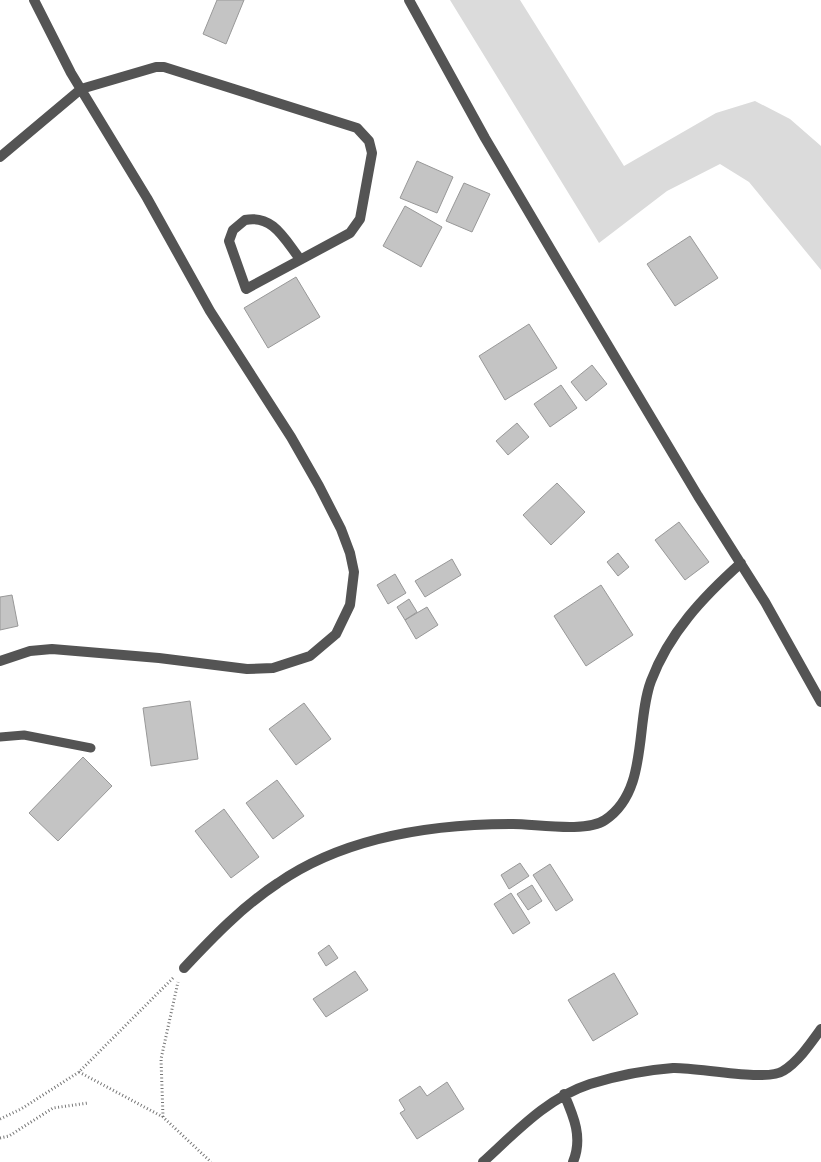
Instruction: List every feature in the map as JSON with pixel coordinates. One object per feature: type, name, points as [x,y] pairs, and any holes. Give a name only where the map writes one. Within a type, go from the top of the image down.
[{"type":"street","points":[[0,661],[30,651],[52,649],[159,658],[246,669],[274,668],[310,656],[325,646],[336,634],[344,621],[353,590],[354,572],[350,553],[341,529],[319,486],[291,437],[210,311],[147,198],[81,89],[34,0]]},
{"type":"street","points":[[409,0],[485,138],[698,496],[741,563],[821,702]]},
{"type":"street","points":[[0,157],[81,89],[148,68],[164,67],[357,128],[364,133],[369,141],[372,153],[358,223],[350,233],[300,260],[246,289],[229,240],[231,235],[245,220],[262,219],[272,224],[300,260]]},
{"type":"street","points":[[184,968],[247,906],[278,883],[332,854],[376,839],[440,827],[512,824],[592,826],[604,821],[621,804],[632,780],[650,683],[663,654],[686,618],[709,591],[741,563]]},
{"type":"street","points":[[483,1162],[542,1109],[564,1094],[591,1084],[673,1068],[757,1075],[782,1072],[807,1048],[821,1029]]},
{"type":"street","points":[[564,1094],[578,1132],[578,1148],[573,1162]]},
{"type":"lane","points":[[0,737],[24,735],[91,748]]},
{"type":"path","points":[[0,1119],[21,1109],[79,1072],[184,968]]},
{"type":"path","points":[[163,1117],[162,1059],[176,989],[184,968]]},
{"type":"path","points":[[79,1072],[163,1117],[211,1162]]},
{"type":"path","points":[[0,1138],[9,1136],[53,1108],[88,1102]]},
{"type":"shaded area","points":[[450,0],[520,0],[624,166],[716,113],[755,101],[790,119],[821,146],[821,270],[749,182],[720,164],[667,191],[599,243]]},
{"type":"building","points":[[217,0],[244,0],[226,44],[203,34]]},
{"type":"building","points":[[417,161],[453,177],[437,213],[400,198]]},
{"type":"building","points":[[464,183],[490,194],[472,232],[446,221]]},
{"type":"building","points":[[405,206],[442,227],[421,267],[383,246]]},
{"type":"building","points":[[690,236],[718,278],[675,306],[647,264]]},
{"type":"building","points":[[296,277],[320,317],[268,348],[244,308]]},
{"type":"building","points":[[529,324],[557,368],[505,400],[479,356]]},
{"type":"building","points":[[592,365],[607,384],[586,401],[571,382]]},
{"type":"building","points":[[561,385],[577,408],[550,427],[534,404]]},
{"type":"building","points":[[517,423],[529,437],[508,455],[496,441]]},
{"type":"building","points":[[557,483],[585,512],[551,545],[523,515]]},
{"type":"building","points":[[679,522],[709,562],[685,580],[655,540]]},
{"type":"building","points":[[618,553],[629,567],[618,576],[607,562]]},
{"type":"building","points":[[452,559],[461,575],[425,597],[415,581]]},
{"type":"building","points":[[395,574],[406,593],[388,604],[377,585]]},
{"type":"building","points":[[601,585],[633,635],[586,666],[554,616]]},
{"type":"building","points":[[12,595],[18,626],[0,630],[0,597]]},
{"type":"building","points":[[409,599],[417,612],[405,620],[397,607]]},
{"type":"building","points":[[427,607],[438,625],[416,639],[405,620]]},
{"type":"building","points":[[190,701],[198,759],[151,766],[143,708]]},
{"type":"building","points":[[304,703],[331,739],[296,765],[269,729]]},
{"type":"building","points":[[83,757],[112,786],[58,841],[29,813]]},
{"type":"building","points":[[277,780],[304,816],[273,839],[246,803]]},
{"type":"building","points":[[224,809],[259,857],[231,878],[195,831]]},
{"type":"building","points":[[520,863],[529,876],[509,889],[501,875]]},
{"type":"building","points":[[550,864],[573,900],[556,911],[533,875]]},
{"type":"building","points":[[532,885],[542,901],[528,910],[517,894]]},
{"type":"building","points":[[511,893],[530,923],[513,934],[494,904]]},
{"type":"building","points":[[329,945],[338,958],[326,966],[318,953]]},
{"type":"building","points":[[355,971],[368,990],[326,1017],[313,999]]},
{"type":"building","points":[[614,973],[638,1014],[593,1041],[568,1000]]},
{"type":"building","points":[[447,1082],[464,1109],[417,1139],[400,1113],[405,1110],[399,1100],[420,1086],[427,1096]]}]
